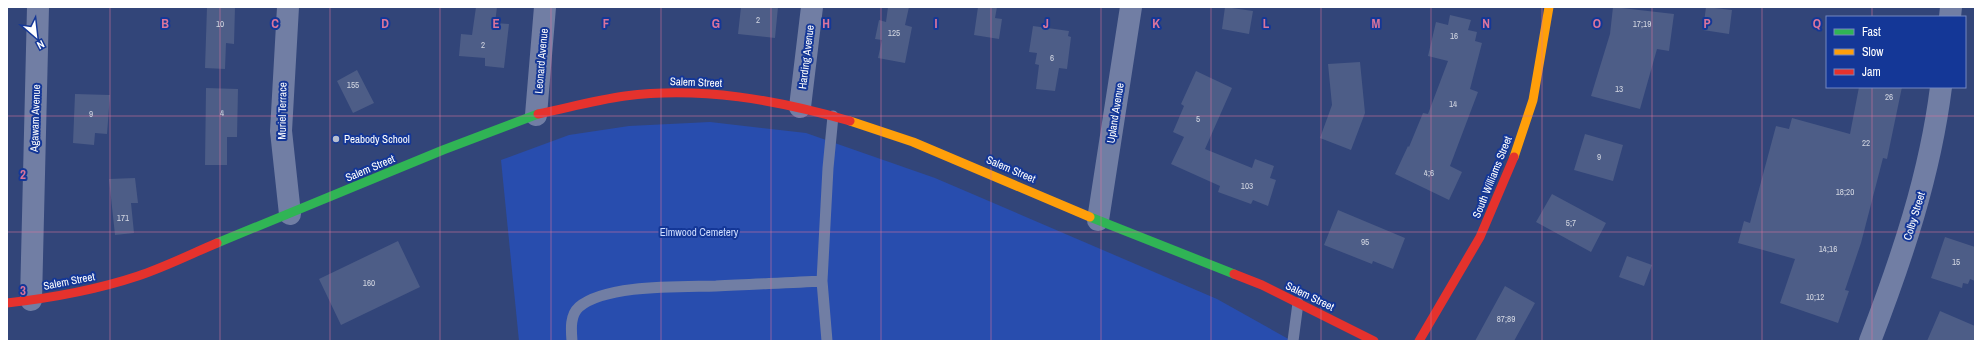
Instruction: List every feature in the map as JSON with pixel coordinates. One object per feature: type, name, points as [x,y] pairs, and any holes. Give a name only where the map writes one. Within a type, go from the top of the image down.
[{"type":"main road","name":"South Williams Street","points":[[1419,341],[1480,237],[1511,168],[1533,100],[1549,7]]},
{"type":"main road","name":"Salem Street","points":[[7,303],[95,289],[139,276],[490,131],[536,116],[624,96],[670,93],[719,95],[764,100],[800,107],[868,126],[919,144],[1098,220],[1262,285],[1374,341]]},
{"type":"street","name":"Agawam Avenue","points":[[31,300],[38,7]]},
{"type":"street","name":"Muriel Terrace","points":[[288,7],[281,102],[281,131],[290,214]]},
{"type":"street","name":"Leonard Avenue","points":[[536,116],[545,7]]},
{"type":"street","name":"Harding Avenue","points":[[800,107],[812,7]]},
{"type":"street","name":"Upland Avenue","points":[[1098,220],[1131,7]]},
{"type":"street","name":"Colby Street","points":[[1870,341],[1902,253],[1922,191],[1936,125],[1941,88]]},
{"type":"lane","points":[[827,341],[822,281],[828,168],[833,116]]},
{"type":"lane","points":[[572,341],[571,330],[573,315],[578,308],[588,301],[603,295],[621,291],[660,288],[822,281]]},
{"type":"lane","points":[[1293,341],[1298,303]]},
{"type":"green space","name":"Elmwood Cemetery","points":[[710,122],[806,133],[935,178],[1217,299],[1292,341],[519,341],[501,160],[569,135],[629,126]]},
{"type":"building","points":[[207,7],[235,7],[234,44],[226,43],[225,69],[205,68]]},
{"type":"building","points":[[476,7],[497,7],[495,23],[509,24],[504,68],[485,66],[485,58],[459,56],[461,34],[472,35]]},
{"type":"building","points":[[741,7],[778,7],[775,38],[738,34]]},
{"type":"building","points":[[888,7],[909,7],[905,25],[912,27],[905,63],[878,58],[882,40],[875,39],[879,20],[886,22]]},
{"type":"building","points":[[978,7],[997,7],[995,18],[1002,19],[999,39],[974,35]]},
{"type":"building","points":[[1225,7],[1253,11],[1249,34],[1222,29]]},
{"type":"building","points":[[1613,7],[1674,14],[1669,51],[1657,49],[1640,109],[1591,96],[1610,34]]},
{"type":"building","points":[[1706,7],[1732,10],[1729,34],[1703,30]]},
{"type":"building","points":[[1450,15],[1471,20],[1468,30],[1477,32],[1475,41],[1482,43],[1470,89],[1478,92],[1450,166],[1462,172],[1449,200],[1395,174],[1408,146],[1409,147],[1423,113],[1428,114],[1448,61],[1428,56],[1436,22],[1448,25]]},
{"type":"building","points":[[1033,26],[1069,31],[1068,36],[1071,37],[1067,69],[1059,68],[1055,91],[1036,89],[1039,65],[1035,64],[1037,53],[1029,52]]},
{"type":"building","points":[[1360,62],[1365,113],[1351,150],[1320,138],[1332,105],[1328,64]]},
{"type":"building","points":[[357,70],[374,103],[353,113],[337,81]]},
{"type":"building","points":[[1196,71],[1232,88],[1205,149],[1252,168],[1255,159],[1274,166],[1270,178],[1276,180],[1268,206],[1253,200],[1251,204],[1218,192],[1220,186],[1171,164],[1184,137],[1173,132],[1184,106],[1181,104]]},
{"type":"building","points":[[206,88],[238,89],[237,137],[227,137],[227,165],[205,165]]},
{"type":"building","points":[[1859,88],[1902,88],[1887,159],[1883,158],[1861,243],[1845,290],[1849,291],[1838,323],[1780,303],[1795,259],[1738,243],[1744,221],[1750,223],[1776,126],[1789,129],[1792,118],[1850,134]]},
{"type":"building","points":[[75,94],[110,95],[107,134],[95,133],[94,145],[73,143]]},
{"type":"building","points":[[1585,134],[1623,145],[1613,181],[1574,170]]},
{"type":"building","points":[[135,178],[138,203],[131,203],[134,233],[115,235],[109,179]]},
{"type":"building","points":[[1552,194],[1606,223],[1591,252],[1536,222]]},
{"type":"building","points":[[1338,210],[1405,238],[1393,269],[1373,261],[1372,264],[1324,245]]},
{"type":"building","points":[[1945,237],[1975,247],[1975,281],[1970,279],[1968,284],[1963,283],[1962,288],[1931,278]]},
{"type":"building","points":[[398,241],[420,287],[341,325],[319,279]]},
{"type":"building","points":[[1627,256],[1652,265],[1644,286],[1619,277]]},
{"type":"building","points":[[1505,286],[1535,303],[1514,341],[1475,341]]},
{"type":"building","points":[[1940,311],[1975,326],[1975,341],[1927,341]]},
{"type":"traffic: fast","points":[[217,243],[443,150],[538,114]]},
{"type":"traffic: fast","points":[[1090,217],[1234,274]]},
{"type":"traffic: slow","points":[[1514,157],[1533,100],[1549,7]]},
{"type":"traffic: slow","points":[[850,121],[913,142],[1090,217]]},
{"type":"traffic: jam","points":[[538,114],[625,96],[653,93],[682,93],[710,94],[767,101],[822,113],[850,121]]},
{"type":"traffic: jam","points":[[1419,341],[1480,237],[1514,157]]},
{"type":"traffic: jam","points":[[7,303],[73,293],[122,281],[158,269],[217,243]]},
{"type":"traffic: jam","points":[[1234,274],[1262,285],[1374,341]]},
{"type":"place","name":"Peabody School","points":[[336,139]]}]
